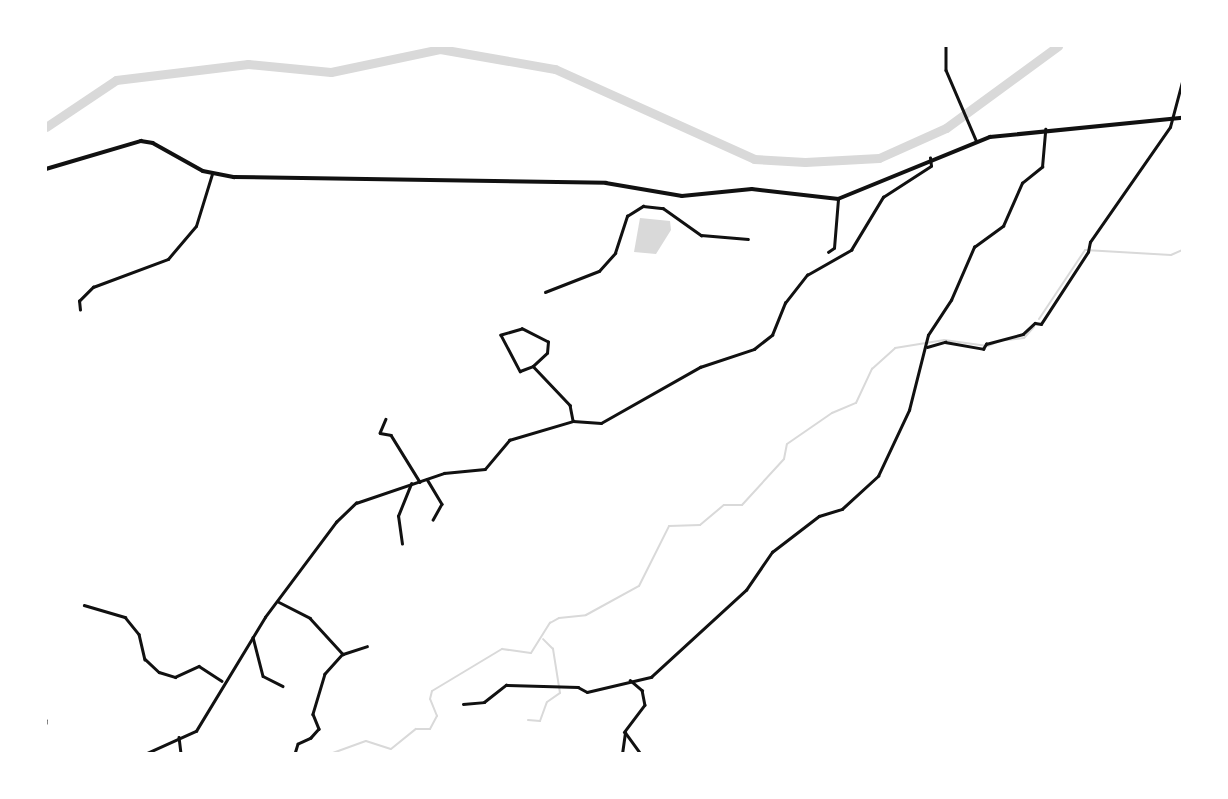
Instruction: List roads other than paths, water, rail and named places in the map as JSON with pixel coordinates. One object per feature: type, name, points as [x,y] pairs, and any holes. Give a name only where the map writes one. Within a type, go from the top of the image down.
[{"type":"main road","points":[[46,169],[141,141],[153,143],[213,173],[606,183],[682,196],[752,189],[838,200],[976,141],[1045,129],[1182,118]]},
{"type":"street","points":[[946,46],[946,70],[976,141]]},
{"type":"street","points":[[927,347],[945,342],[986,346],[1023,334],[1035,323],[1041,324],[1088,252],[1088,246],[1174,119],[1182,82]]},
{"type":"street","points":[[463,704],[484,702],[500,686],[578,687],[587,692],[651,677],[746,590],[772,552],[819,516],[842,509],[880,474],[909,410],[927,341],[974,247],[1003,226],[1022,183],[1042,167],[1045,129]]},
{"type":"street","points":[[145,754],[202,723],[222,681],[330,530],[356,503],[427,479],[485,469],[509,440],[573,421],[601,423],[700,367],[763,343],[772,335],[785,303],[807,275],[851,250],[883,197],[930,166],[930,159]]},
{"type":"street","points":[[80,310],[79,301],[93,286],[168,258],[196,226],[213,173]]},
{"type":"street","points":[[828,252],[834,248],[838,200]]},
{"type":"street","points":[[545,292],[599,271],[615,253],[627,216],[643,206],[663,208],[701,235],[748,239]]},
{"type":"street","points":[[522,329],[548,342],[548,353],[533,366],[520,371],[501,335],[522,329]]},
{"type":"street","points":[[533,366],[570,405],[573,421]]},
{"type":"street","points":[[386,419],[380,433],[391,435],[420,482]]},
{"type":"street","points":[[427,479],[441,499],[433,520]]},
{"type":"street","points":[[402,544],[398,516],[411,484]]},
{"type":"street","points":[[279,602],[310,618],[343,654]]},
{"type":"street","points":[[84,606],[125,617],[139,634],[145,659],[159,672],[175,677],[199,666],[222,681]]},
{"type":"street","points":[[253,637],[263,676],[283,686]]},
{"type":"street","points":[[295,754],[298,744],[311,738],[318,729],[313,714],[325,674],[343,654],[368,646]]},
{"type":"street","points":[[622,754],[625,732],[645,705],[642,690],[631,680]]},
{"type":"street","points":[[625,732],[641,754]]},
{"type":"street","points":[[179,737],[181,754]]},
{"type":"waterway","points":[[46,127],[116,80],[248,64],[331,72],[440,49],[555,69],[754,159],[805,162],[879,158],[946,128],[1058,46]]},
{"type":"waterway","points":[[1039,319],[1085,250],[1171,255],[1182,250]]},
{"type":"waterway","points":[[1006,340],[1024,338],[1034,327]]},
{"type":"waterway","points":[[330,754],[366,741],[391,749],[416,729],[430,729],[437,716],[430,699],[432,691],[502,649],[531,653],[550,623],[559,618],[586,615],[639,586],[669,526],[700,525],[724,505],[742,505],[784,459],[787,444],[832,413],[856,403],[872,369],[895,348],[944,340],[988,346],[997,342]]},
{"type":"waterway","points":[[528,720],[540,721],[547,702],[560,693],[553,649],[543,639]]}]
